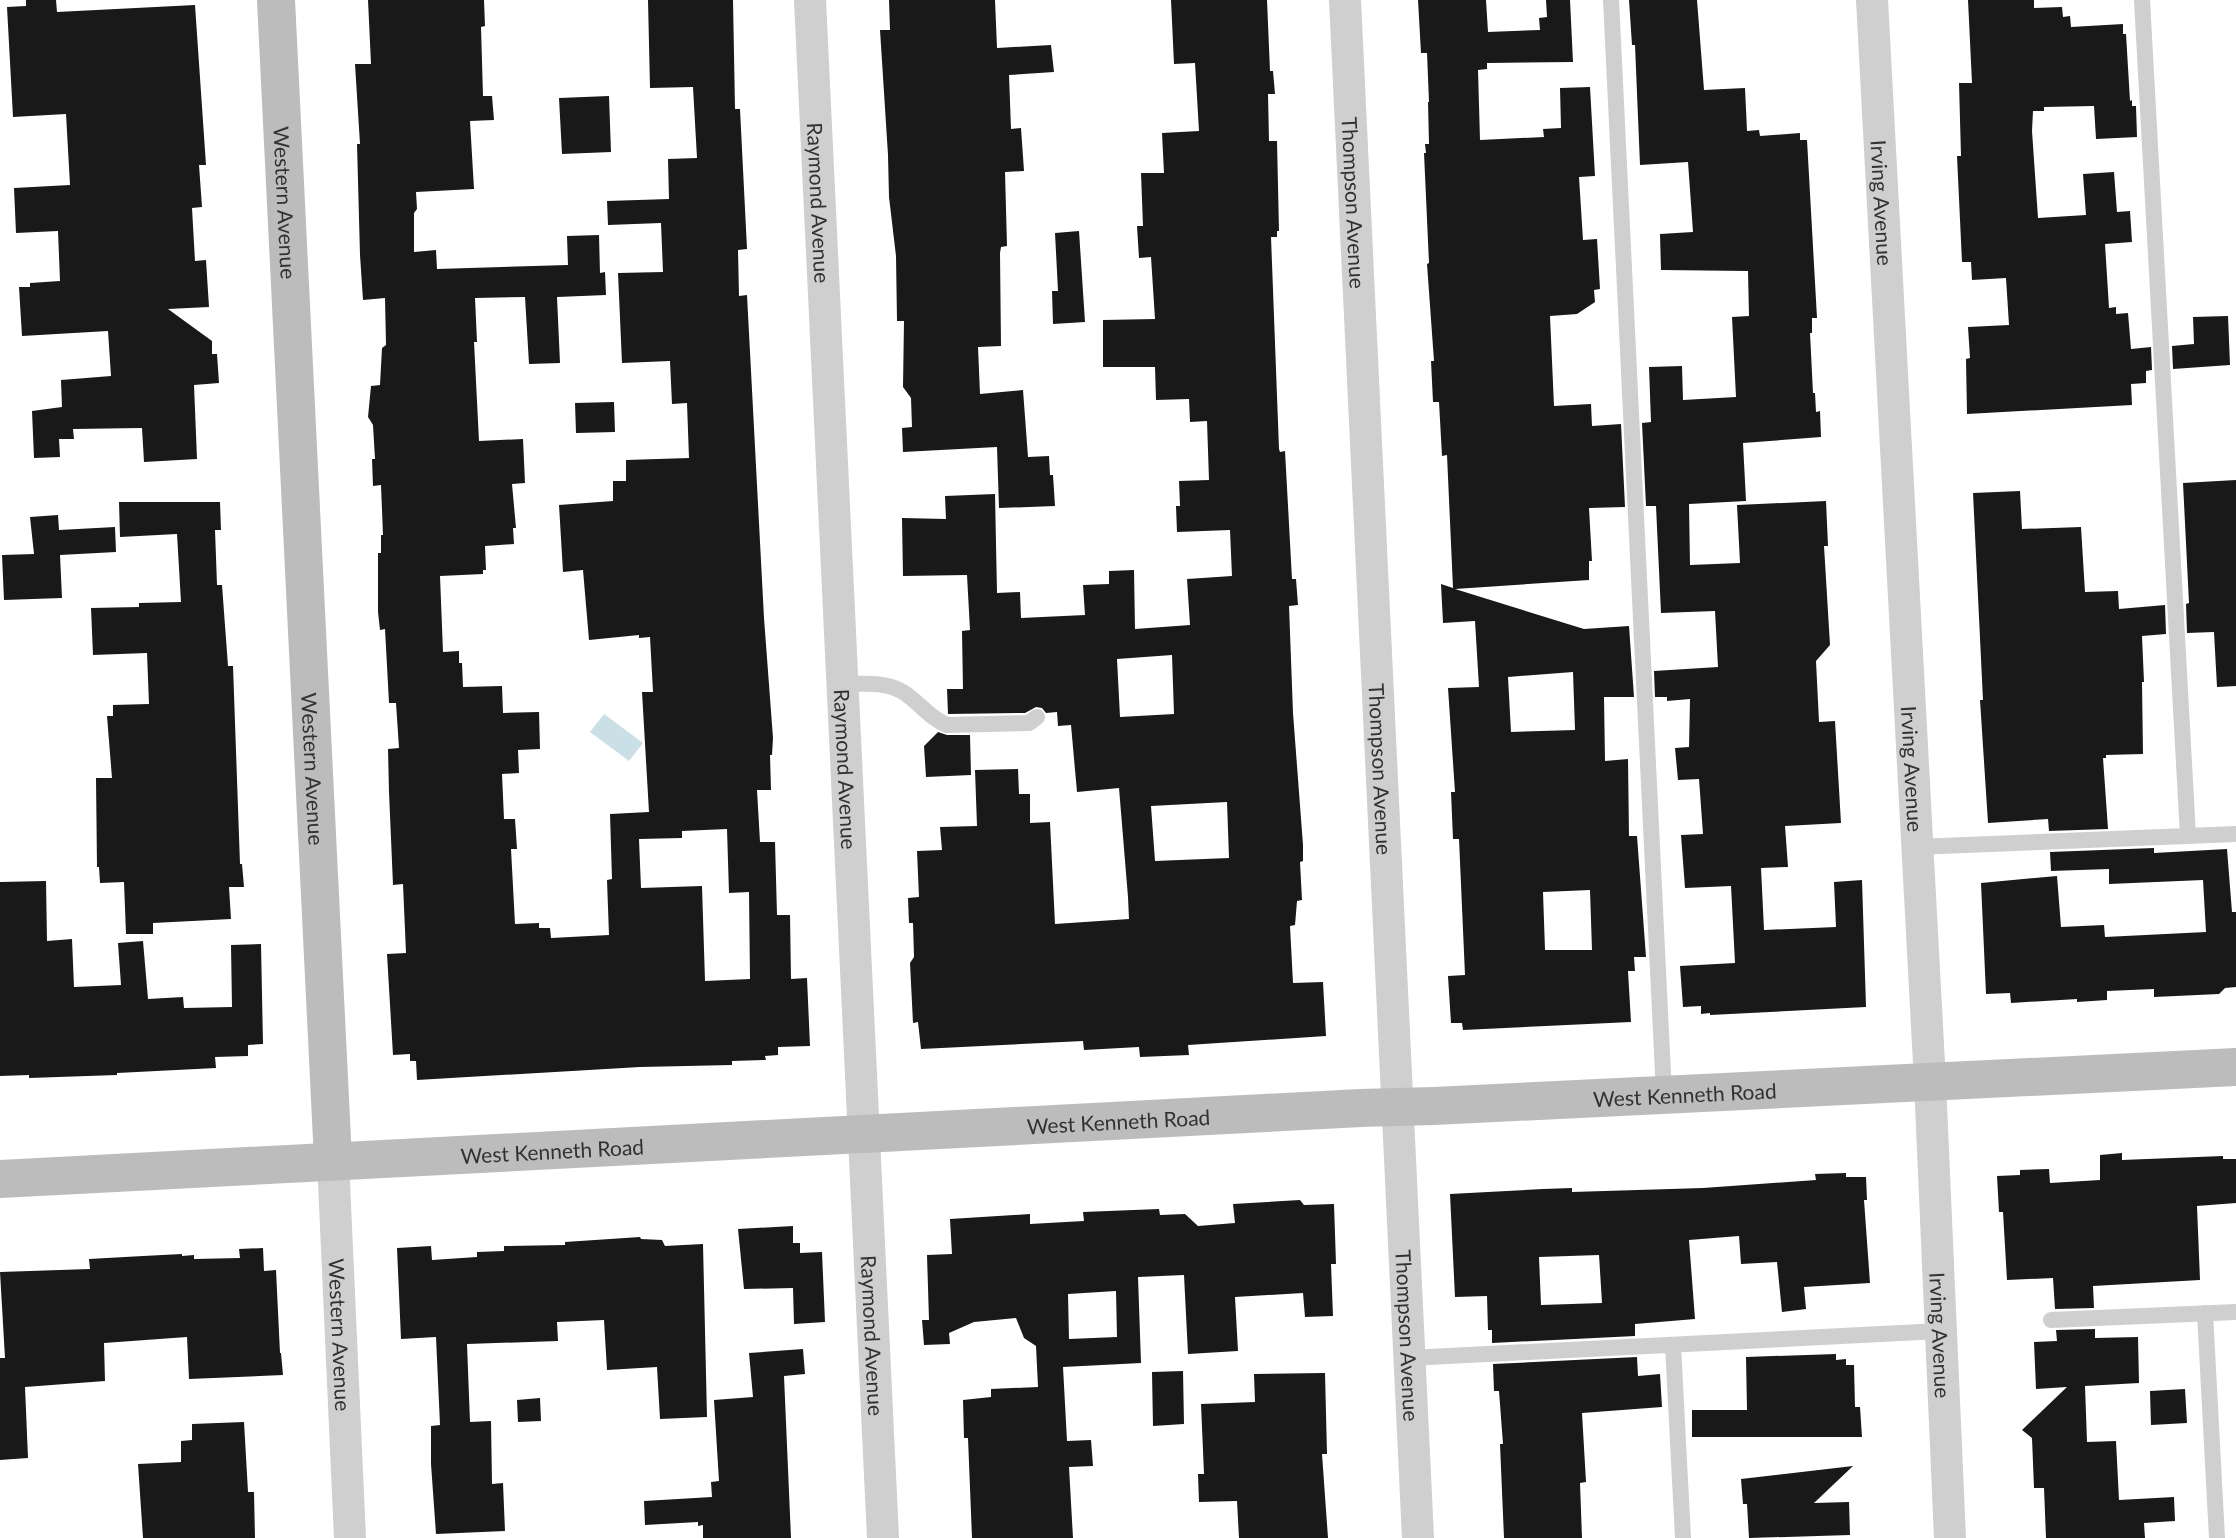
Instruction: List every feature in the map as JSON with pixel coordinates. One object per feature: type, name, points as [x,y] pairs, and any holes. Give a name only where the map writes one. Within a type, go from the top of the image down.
[{"type":"street","name":"Western Avenue","points":[[276,0],[350,1538]]},
{"type":"street","name":"Raymond Avenue","points":[[810,0],[883,1538]]},
{"type":"street","name":"Thompson Avenue","points":[[1345,0],[1418,1538]]},
{"type":"street","name":"Irving Avenue","points":[[1872,0],[1930,1082],[1950,1538]]},
{"type":"street","name":"West Kenneth Road","points":[[0,1179],[1398,1106],[2236,1067]]},
{"type":"lane","points":[[1611,0],[1664,1094]]},
{"type":"lane","points":[[2143,0],[2188,836]]},
{"type":"lane","points":[[843,684],[879,684],[891,687],[903,692],[939,722],[947,725],[1030,723],[1037,717]]},
{"type":"lane","points":[[1916,847],[2236,834]]},
{"type":"lane","points":[[2052,1320],[2236,1312]]},
{"type":"lane","points":[[2205,1313],[2217,1538]]},
{"type":"lane","points":[[1409,1358],[1940,1331]]},
{"type":"lane","points":[[1673,1345],[1683,1538]]},
{"type":"shaded area","points":[[604,714],[643,743],[629,761],[590,732]]},
{"type":"building","points":[[26,0],[56,0],[57,12],[195,5],[206,165],[199,165],[202,207],[192,208],[195,261],[206,260],[209,307],[168,309],[212,341],[212,354],[217,354],[219,383],[194,385],[197,459],[144,462],[142,428],[73,429],[74,439],[59,439],[60,457],[34,458],[32,411],[62,407],[61,380],[111,376],[108,331],[22,336],[19,287],[30,287],[30,283],[60,281],[58,231],[16,233],[14,188],[70,185],[66,114],[13,117],[7,7],[26,6]]},
{"type":"building","points":[[368,0],[484,0],[485,26],[481,27],[483,96],[492,96],[494,120],[470,121],[474,189],[416,192],[414,252],[436,250],[437,269],[568,265],[567,236],[599,235],[600,273],[605,272],[606,295],[557,297],[560,363],[529,364],[525,297],[475,298],[477,342],[474,342],[479,441],[523,439],[525,483],[512,484],[516,528],[513,528],[514,544],[485,546],[486,570],[483,570],[483,574],[440,576],[443,652],[459,651],[463,687],[502,686],[503,713],[539,712],[540,749],[518,750],[519,773],[502,774],[504,819],[515,819],[517,849],[511,849],[515,924],[539,923],[539,928],[550,928],[551,938],[609,935],[607,880],[612,879],[610,814],[649,812],[642,692],[653,692],[650,637],[639,638],[639,635],[589,640],[583,570],[563,572],[559,505],[613,501],[613,481],[626,481],[626,460],[689,458],[687,403],[672,404],[670,361],[622,363],[618,273],[663,272],[661,223],[608,225],[607,201],[669,199],[668,159],[697,158],[693,87],[650,88],[648,0],[733,0],[735,109],[740,109],[747,249],[738,250],[739,296],[747,295],[773,738],[770,755],[771,790],[757,790],[760,842],[775,842],[777,915],[790,915],[791,979],[807,978],[810,1046],[778,1047],[778,1055],[765,1056],[766,1060],[732,1061],[732,1065],[640,1067],[417,1080],[416,1061],[410,1061],[410,1054],[393,1055],[387,954],[406,953],[403,884],[393,885],[389,792],[388,749],[399,748],[396,703],[389,703],[385,629],[380,630],[378,612],[378,553],[381,553],[383,535],[381,485],[373,486],[373,425],[368,417],[371,386],[380,385],[382,348],[386,345],[385,298],[363,300],[357,144],[360,144],[355,64],[371,64]],"holes":[[[727,829],[729,893],[749,892],[750,979],[705,981],[702,886],[641,888],[639,839],[682,838],[682,831]]]},
{"type":"building","points":[[889,0],[995,0],[997,48],[1051,45],[1054,72],[1009,75],[1011,129],[1021,128],[1024,171],[1005,172],[1007,246],[1001,247],[1000,253],[1001,346],[978,347],[980,394],[1023,390],[1028,457],[1049,456],[1055,506],[999,508],[997,447],[903,452],[902,428],[912,427],[911,398],[903,387],[904,321],[897,321],[896,256],[889,197],[880,30],[890,30]]},
{"type":"building","points":[[1171,0],[1267,0],[1270,71],[1273,71],[1275,94],[1268,94],[1269,141],[1277,141],[1279,231],[1277,237],[1271,237],[1279,449],[1280,452],[1285,451],[1292,579],[1296,579],[1298,605],[1289,606],[1293,713],[1303,845],[1303,861],[1300,862],[1302,900],[1297,901],[1295,925],[1290,926],[1293,983],[1323,982],[1326,1036],[1188,1045],[1189,1055],[1140,1057],[1139,1047],[1084,1050],[1083,1041],[921,1049],[918,1022],[913,1023],[910,963],[914,957],[913,923],[909,923],[908,898],[919,897],[917,851],[942,850],[940,827],[977,826],[975,770],[1018,769],[1019,794],[1030,794],[1030,823],[1050,822],[1055,924],[1129,919],[1119,788],[1077,792],[1071,725],[1058,726],[1057,712],[1046,713],[1042,708],[1036,707],[1025,713],[948,714],[947,689],[963,689],[962,631],[970,630],[967,575],[903,576],[902,518],[946,519],[945,496],[995,494],[997,593],[1020,592],[1021,618],[1085,615],[1083,585],[1109,584],[1109,571],[1134,570],[1135,629],[1190,625],[1187,579],[1232,576],[1230,530],[1177,532],[1179,481],[1209,480],[1207,421],[1190,422],[1189,399],[1156,400],[1155,367],[1103,367],[1103,320],[1155,319],[1151,257],[1139,258],[1137,226],[1143,226],[1141,173],[1164,173],[1162,133],[1199,131],[1195,63],[1174,64]],"holes":[[[1172,655],[1174,714],[1120,717],[1117,659]],[[1227,802],[1229,858],[1155,861],[1151,806]]]},
{"type":"building","points":[[1418,0],[1486,0],[1488,32],[1540,30],[1539,18],[1547,17],[1546,0],[1570,0],[1573,62],[1487,63],[1487,69],[1478,70],[1480,140],[1544,137],[1543,129],[1561,128],[1560,88],[1590,87],[1595,176],[1579,177],[1583,240],[1597,239],[1600,289],[1594,290],[1595,302],[1577,314],[1550,316],[1554,406],[1591,404],[1592,426],[1621,424],[1625,507],[1589,508],[1592,561],[1589,561],[1589,580],[1455,589],[1584,629],[1629,626],[1634,697],[1604,697],[1605,761],[1628,759],[1629,836],[1637,836],[1646,957],[1634,957],[1635,971],[1628,971],[1631,1022],[1463,1030],[1462,1023],[1451,1023],[1448,976],[1465,975],[1459,839],[1453,839],[1451,792],[1455,792],[1448,688],[1479,687],[1475,621],[1443,623],[1441,584],[1453,588],[1447,455],[1442,456],[1439,402],[1433,402],[1431,361],[1434,361],[1427,264],[1424,153],[1425,144],[1429,144],[1429,102],[1427,53],[1421,53]],"holes":[[[1573,672],[1575,730],[1511,732],[1508,677]],[[1590,890],[1592,950],[1545,950],[1543,892]]]},
{"type":"building","points":[[1629,0],[1697,0],[1704,90],[1745,88],[1747,131],[1759,130],[1760,136],[1800,133],[1800,140],[1807,140],[1817,318],[1812,318],[1810,333],[1813,393],[1816,412],[1820,411],[1821,437],[1743,443],[1746,501],[1689,504],[1690,565],[1740,563],[1737,505],[1826,501],[1828,546],[1824,546],[1830,645],[1816,661],[1819,722],[1835,721],[1841,823],[1785,826],[1788,867],[1761,868],[1764,930],[1836,927],[1834,882],[1862,880],[1866,1007],[1710,1015],[1701,1014],[1701,1006],[1683,1007],[1680,966],[1735,963],[1731,886],[1685,888],[1681,835],[1703,834],[1699,779],[1678,780],[1675,748],[1689,747],[1690,699],[1667,701],[1667,697],[1655,697],[1654,671],[1718,667],[1715,611],[1661,613],[1656,506],[1646,506],[1642,423],[1651,422],[1649,367],[1682,366],[1683,400],[1736,397],[1732,317],[1749,316],[1748,271],[1661,270],[1660,234],[1693,232],[1688,162],[1640,165],[1635,45],[1632,45]]},
{"type":"building","points":[[1968,0],[2034,0],[2034,8],[2062,7],[2063,17],[2070,16],[2071,27],[2123,24],[2130,101],[2132,100],[2132,106],[2136,106],[2137,137],[2096,139],[2094,106],[2044,107],[2044,111],[2033,111],[2032,131],[2038,218],[2086,215],[2083,174],[2114,172],[2117,212],[2130,211],[2132,242],[2105,244],[2109,308],[2116,307],[2116,314],[2128,313],[2131,349],[2151,347],[2152,370],[2146,371],[2146,383],[2131,384],[2132,405],[1967,414],[1966,359],[1970,358],[1968,327],[2009,325],[2006,278],[1972,280],[1971,262],[1962,262],[1957,156],[1961,156],[1959,83],[1972,83]]},
{"type":"building","points":[[609,96],[611,152],[562,154],[559,98]]},
{"type":"building","points":[[1079,231],[1085,322],[1053,324],[1052,291],[1058,291],[1055,233]]},
{"type":"building","points":[[2228,316],[2230,365],[2173,369],[2172,346],[2194,344],[2193,317]]},
{"type":"building","points":[[614,402],[615,432],[576,433],[575,403]]},
{"type":"building","points":[[2236,480],[2236,686],[2217,687],[2214,632],[2187,633],[2186,604],[2189,603],[2183,483]]},
{"type":"building","points":[[2020,491],[2022,529],[2081,527],[2085,592],[2118,591],[2119,609],[2165,605],[2166,634],[2142,636],[2143,754],[2106,755],[2106,758],[2103,758],[2108,829],[2049,831],[2048,819],[1988,823],[1980,700],[1983,700],[1973,493]]},
{"type":"building","points":[[119,502],[220,502],[221,530],[215,530],[217,585],[222,585],[228,666],[233,666],[240,864],[244,887],[229,887],[231,919],[153,923],[153,934],[126,934],[124,882],[100,883],[97,867],[96,778],[112,778],[107,716],[113,716],[113,705],[149,704],[147,653],[93,655],[91,608],[139,607],[139,603],[181,602],[177,534],[120,537]]},
{"type":"building","points":[[58,515],[59,530],[115,527],[116,552],[60,555],[62,598],[4,600],[2,555],[34,554],[30,517]]},
{"type":"building","points":[[938,732],[947,735],[970,735],[971,775],[926,777],[924,746]]},
{"type":"building","points":[[2154,848],[2154,853],[2227,849],[2232,912],[2236,912],[2236,987],[2225,988],[2219,994],[2154,997],[2154,989],[2107,991],[2107,1000],[2077,1002],[2077,999],[2011,1003],[2010,993],[1986,994],[1981,883],[2057,876],[2061,927],[2104,925],[2105,937],[2206,932],[2203,880],[2109,884],[2109,869],[2051,871],[2050,852]]},
{"type":"building","points":[[46,881],[47,941],[72,939],[74,987],[121,985],[118,943],[143,941],[148,999],[183,997],[184,1008],[232,1007],[231,945],[261,944],[263,1044],[248,1045],[248,1056],[215,1057],[216,1068],[117,1075],[29,1078],[29,1075],[0,1076],[0,882]]},
{"type":"building","points":[[2122,1153],[2122,1160],[2223,1156],[2223,1159],[2236,1159],[2236,1203],[2197,1206],[2200,1280],[2093,1286],[2094,1308],[2055,1309],[2053,1278],[2007,1280],[2003,1212],[1999,1212],[1997,1176],[2020,1175],[2020,1170],[2049,1169],[2050,1183],[2100,1180],[2100,1155]]},
{"type":"building","points":[[1846,1173],[1846,1177],[1866,1177],[1867,1200],[1864,1200],[1870,1283],[1804,1287],[1806,1309],[1782,1312],[1777,1262],[1741,1264],[1739,1236],[1689,1240],[1695,1319],[1635,1324],[1635,1336],[1492,1343],[1492,1330],[1488,1330],[1487,1296],[1455,1297],[1450,1194],[1572,1188],[1572,1192],[1703,1188],[1816,1180],[1815,1174]],"holes":[[[1599,1255],[1602,1303],[1541,1305],[1539,1257]]]},
{"type":"building","points":[[1300,1200],[1304,1205],[1334,1204],[1336,1264],[1331,1264],[1333,1316],[1305,1317],[1303,1293],[1235,1297],[1238,1351],[1188,1354],[1184,1275],[1138,1277],[1141,1363],[1063,1367],[1067,1441],[1091,1440],[1093,1466],[1069,1467],[1073,1538],[972,1538],[968,1438],[964,1438],[963,1400],[991,1397],[991,1389],[1038,1387],[1036,1346],[1024,1338],[1016,1318],[974,1322],[949,1333],[950,1344],[924,1345],[922,1320],[929,1320],[927,1255],[952,1254],[950,1219],[1030,1214],[1030,1224],[1084,1221],[1083,1212],[1159,1209],[1160,1215],[1185,1214],[1198,1226],[1235,1223],[1233,1204]],"holes":[[[1116,1291],[1117,1337],[1069,1339],[1068,1294]]]},
{"type":"building","points":[[793,1226],[793,1243],[800,1243],[800,1253],[822,1252],[825,1322],[794,1324],[793,1288],[744,1289],[738,1229]]},
{"type":"building","points":[[640,1237],[662,1240],[665,1246],[703,1244],[707,1417],[660,1419],[657,1367],[607,1370],[604,1320],[557,1322],[558,1341],[467,1344],[470,1422],[491,1421],[492,1484],[503,1483],[505,1531],[436,1534],[431,1426],[440,1425],[436,1337],[401,1339],[397,1248],[431,1246],[432,1260],[477,1257],[477,1252],[504,1251],[504,1246],[565,1245],[565,1242]]},
{"type":"building","points":[[263,1248],[264,1271],[276,1270],[283,1375],[189,1379],[187,1337],[104,1343],[105,1381],[25,1387],[28,1458],[0,1460],[0,1358],[5,1358],[0,1272],[90,1269],[89,1259],[182,1254],[194,1255],[194,1259],[240,1258],[239,1249]]},
{"type":"building","points":[[2095,1329],[2095,1338],[2138,1337],[2139,1383],[2085,1386],[2087,1442],[2116,1441],[2119,1500],[2174,1497],[2175,1521],[2144,1523],[2145,1538],[2046,1538],[2044,1488],[2034,1488],[2032,1438],[2022,1430],[2067,1387],[2036,1389],[2034,1342],[2057,1341],[2056,1330]]},
{"type":"building","points":[[803,1349],[805,1374],[784,1376],[791,1538],[703,1538],[703,1525],[698,1526],[698,1522],[645,1525],[644,1501],[712,1497],[711,1482],[719,1481],[714,1400],[753,1397],[749,1353]]},
{"type":"building","points":[[1836,1354],[1836,1360],[1846,1359],[1846,1365],[1854,1365],[1855,1407],[1860,1407],[1862,1437],[1692,1437],[1692,1410],[1747,1410],[1746,1357]]},
{"type":"building","points":[[1637,1357],[1638,1376],[1660,1374],[1662,1407],[1582,1413],[1586,1482],[1580,1483],[1582,1538],[1504,1538],[1500,1444],[1503,1444],[1499,1391],[1494,1391],[1493,1364]]},
{"type":"building","points":[[1183,1371],[1184,1424],[1153,1426],[1152,1372]]},
{"type":"building","points":[[1325,1373],[1327,1454],[1322,1454],[1328,1538],[1239,1538],[1237,1501],[1199,1502],[1198,1474],[1204,1474],[1201,1404],[1255,1402],[1254,1374]]},
{"type":"building","points":[[2185,1389],[2187,1423],[2151,1425],[2150,1391]]},
{"type":"building","points":[[540,1398],[541,1421],[518,1422],[517,1400]]},
{"type":"building","points":[[244,1422],[248,1492],[254,1492],[255,1538],[143,1538],[138,1464],[181,1462],[181,1441],[192,1440],[192,1424]]},
{"type":"building","points":[[1853,1466],[1814,1503],[1849,1502],[1850,1535],[1749,1538],[1747,1504],[1743,1504],[1741,1479]]}]
